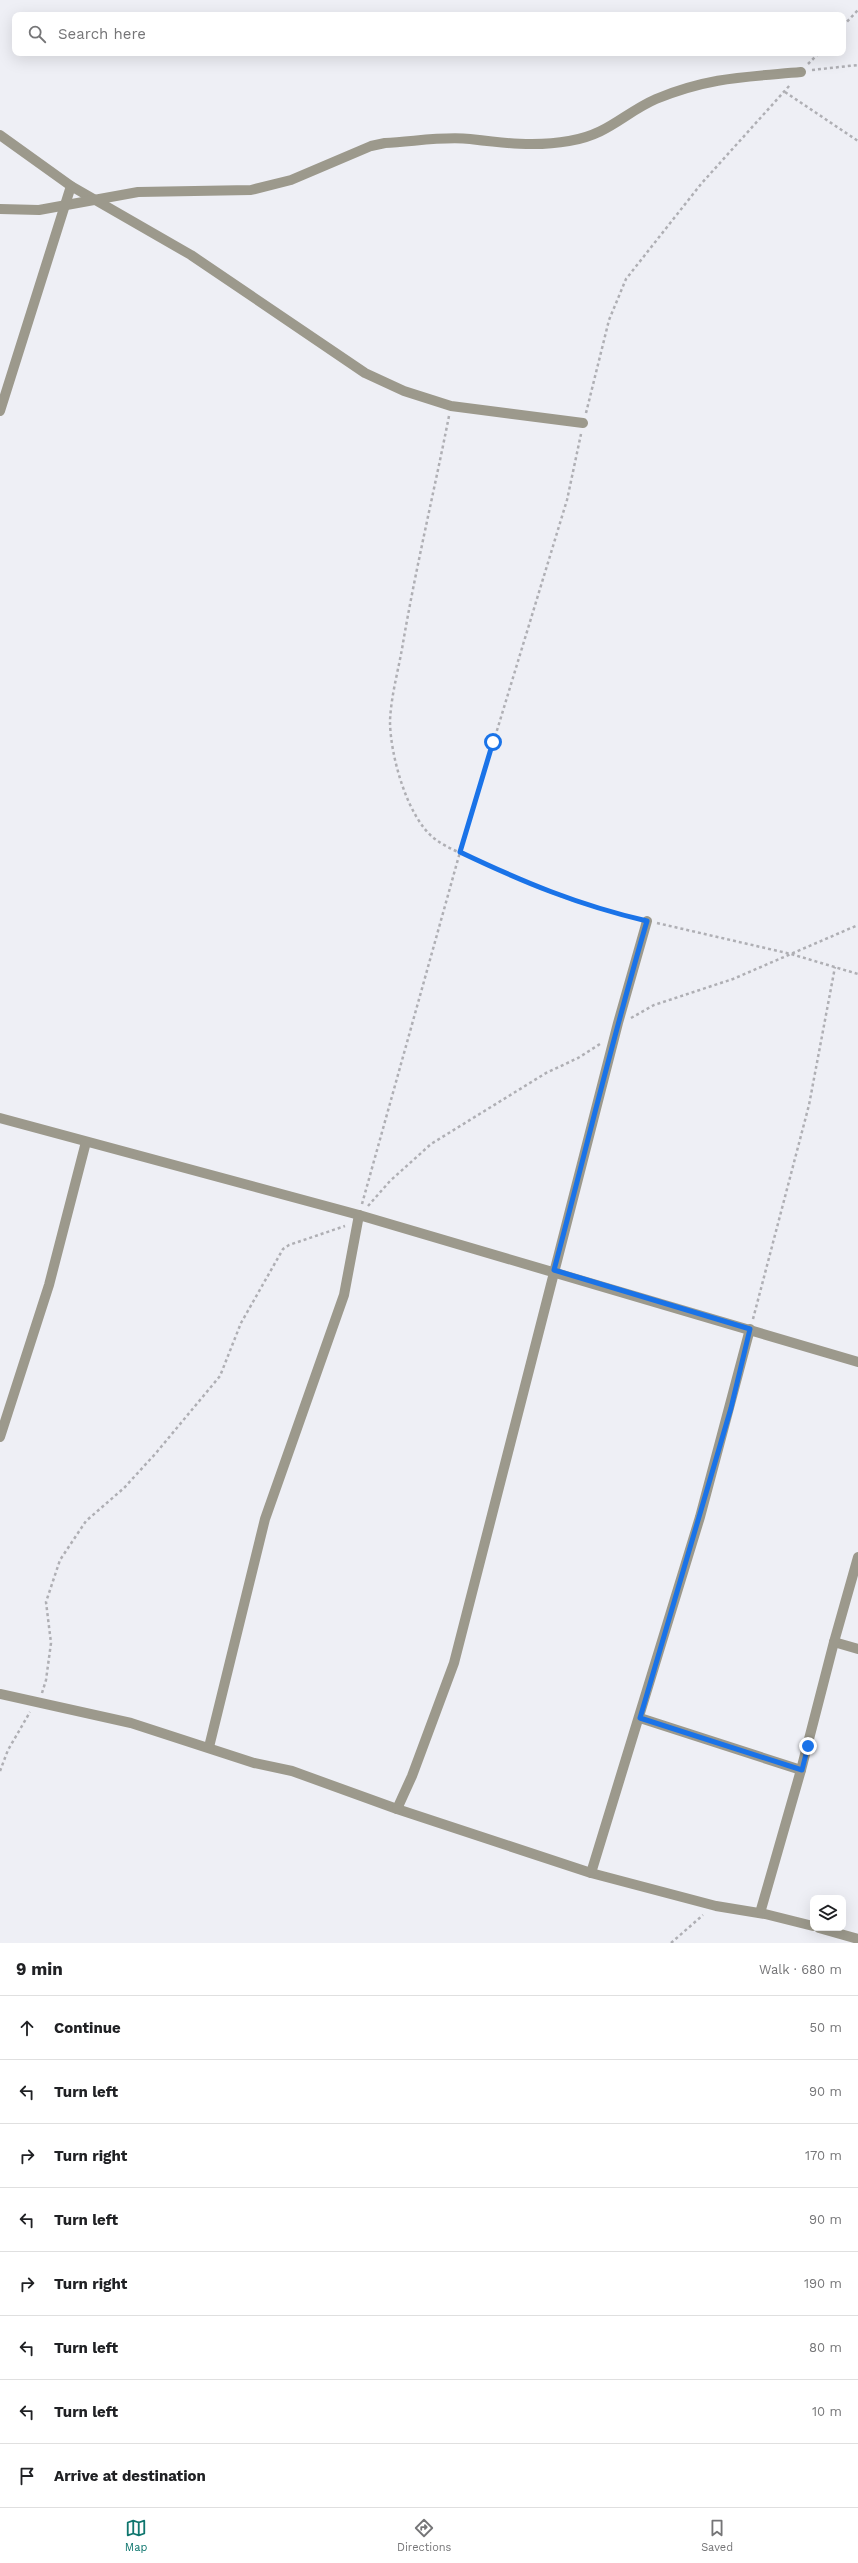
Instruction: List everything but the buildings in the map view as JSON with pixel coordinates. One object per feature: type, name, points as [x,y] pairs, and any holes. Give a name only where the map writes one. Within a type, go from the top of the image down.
[{"type":"street","points":[[0,209],[39,210],[65,204],[138,192],[168,190],[250,190],[291,180],[371,146],[385,143],[469,139],[520,145],[570,142],[612,127],[655,100],[712,80],[755,74],[801,72]]},
{"type":"street","points":[[0,134],[71,186],[191,254],[365,373],[416,396],[451,406],[583,424]]},
{"type":"street","points":[[0,411],[71,186]]},
{"type":"street","points":[[397,1809],[412,1776],[454,1663],[554,1270],[594,1123],[615,1032],[647,921]]},
{"type":"street","points":[[0,1118],[359,1215],[554,1270],[858,1362]]},
{"type":"street","points":[[0,1437],[49,1285],[86,1142]]},
{"type":"street","points":[[209,1748],[265,1519],[344,1295],[359,1215]]},
{"type":"street","points":[[591,1874],[640,1718],[726,1423],[750,1329]]},
{"type":"street","points":[[760,1913],[802,1770],[834,1642],[858,1557]]},
{"type":"street","points":[[834,1642],[858,1649]]},
{"type":"street","points":[[0,1694],[38,1701],[130,1723],[254,1763],[311,1777],[397,1809],[591,1874],[716,1906],[760,1913],[810,1925]]},
{"type":"street","points":[[640,1718],[802,1770]]},
{"type":"street","points":[[830,1931],[858,1939]]},
{"type":"path","points":[[846,23],[858,10]]},
{"type":"path","points":[[359,1215],[460,852],[565,507],[583,424],[609,320],[626,279],[700,184],[785,92],[815,56]]},
{"type":"path","points":[[801,72],[832,66],[858,65]]},
{"type":"path","points":[[785,92],[858,141]]},
{"type":"path","points":[[451,406],[417,563],[390,725],[393,749],[411,807],[421,824],[434,838],[460,852],[523,882],[559,896],[602,910],[791,954],[858,974]]},
{"type":"path","points":[[0,1771],[24,1721],[38,1701],[46,1680],[51,1643],[46,1602],[52,1579],[67,1547],[86,1521],[124,1488],[161,1448],[220,1376],[241,1323],[283,1249],[289,1244],[340,1230],[359,1215],[390,1181],[431,1144],[546,1073],[578,1058],[615,1032],[634,1016],[654,1005],[733,979],[858,925]]},
{"type":"path","points":[[750,1329],[809,1106],[835,967]]},
{"type":"path","points":[[671,1943],[694,1922],[716,1906]]},
{"type":"route","points":[[493,742],[460,852],[523,882],[559,896],[602,910],[647,921],[618,1023],[594,1123],[554,1270],[750,1329],[731,1408],[640,1718],[802,1770],[808,1746]]}]
